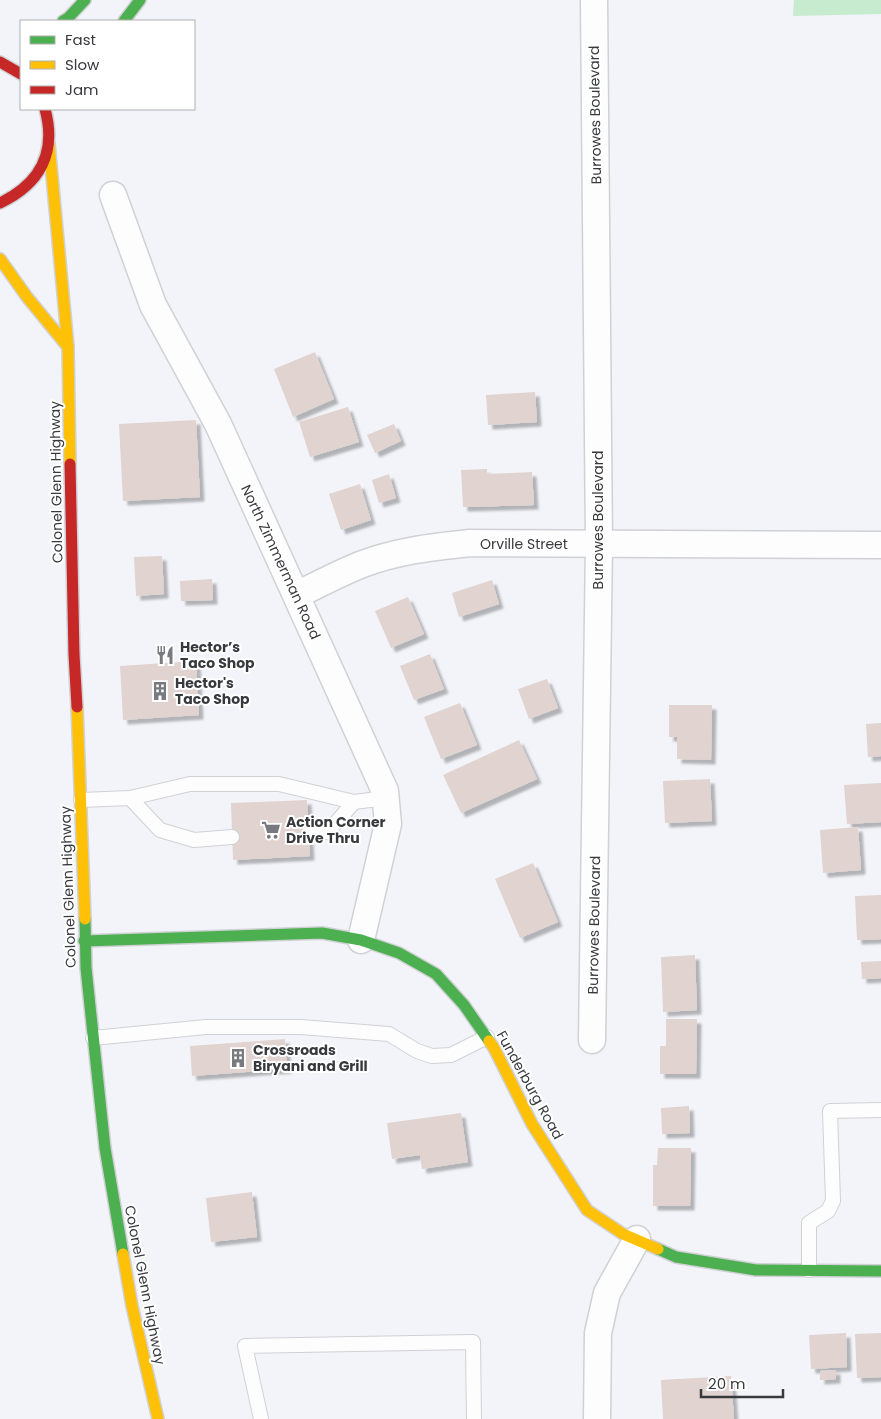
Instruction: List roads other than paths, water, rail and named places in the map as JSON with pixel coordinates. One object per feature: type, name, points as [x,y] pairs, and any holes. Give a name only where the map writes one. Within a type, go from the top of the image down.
[{"type":"street","points":[[65,20],[85,0]]},
{"type":"street","points":[[125,20],[140,0]]},
{"type":"street","name":"Burrowes Boulevard","points":[[592,1040],[599,544],[594,0]]},
{"type":"street","points":[[2,57],[7,65],[20,73]]},
{"type":"street","name":"Colonel Glenn Highway","points":[[45,110],[49,124],[49,144],[68,347],[74,654],[86,968],[107,1157],[132,1306],[158,1419]]},
{"type":"street","points":[[0,203],[19,193],[33,179],[43,162],[49,144]]},
{"type":"street","name":"North Zimmerman Road","points":[[113,196],[153,305],[218,424],[385,791],[388,824],[361,940]]},
{"type":"street","points":[[0,259],[68,347]]},
{"type":"street","name":"Orville Street","points":[[297,596],[360,565],[387,556],[420,548],[470,543],[881,545]]},
{"type":"street","name":"Funderburg Road","points":[[84,941],[322,933],[361,940],[398,953],[436,974],[464,1005],[494,1048],[532,1124],[587,1210],[623,1234],[676,1258],[756,1270],[881,1271]]},
{"type":"street","points":[[597,1419],[598,1333],[607,1294],[636,1239]]},
{"type":"lane","points":[[81,800],[130,798],[190,784],[278,784],[354,802],[386,798]]},
{"type":"lane","points":[[130,798],[160,830],[194,840],[232,838]]},
{"type":"lane","points":[[309,834],[328,832],[354,802]]},
{"type":"lane","points":[[93,1038],[206,1027],[301,1027],[389,1034],[417,1051],[432,1056],[450,1055],[487,1037]]},
{"type":"lane","points":[[809,1270],[809,1223],[828,1211],[833,1201],[830,1111],[881,1110]]},
{"type":"lane","points":[[261,1419],[245,1346],[473,1342],[474,1419]]},
{"type":"place","name":"Hector’s Taco Shop","points":[[165,655]]},
{"type":"place","name":"Hector's Taco Shop","points":[[160,691]]},
{"type":"place","name":"Action Corner Drive Thru","points":[[271,830]]},
{"type":"place","name":"Crossroads Biryani and Grill","points":[[238,1058]]}]
